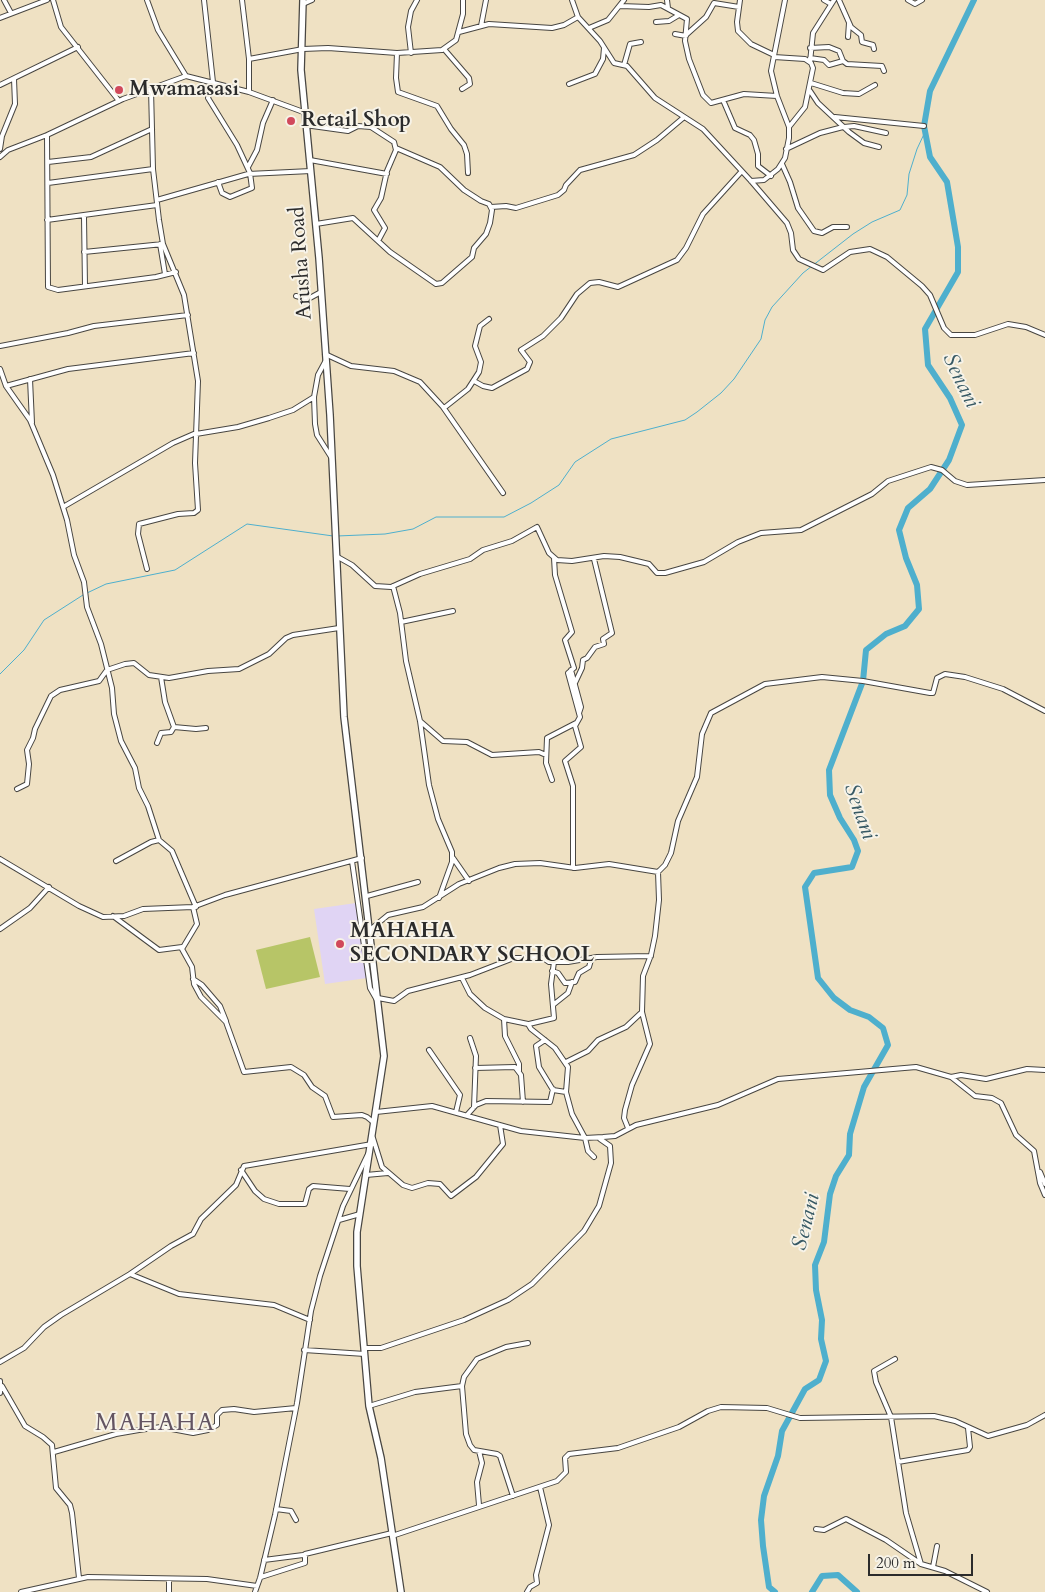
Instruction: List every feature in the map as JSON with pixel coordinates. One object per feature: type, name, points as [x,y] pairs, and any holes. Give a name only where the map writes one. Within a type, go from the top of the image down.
[{"type":"main road","name":"Arusha Road","points":[[303,2],[302,70],[306,113],[305,124],[316,224],[326,362],[344,717],[367,896],[384,1060],[356,1246],[370,1406],[381,1458],[401,1592]]},
{"type":"street","points":[[4,0],[11,13]]},
{"type":"street","points":[[0,18],[47,0]]},
{"type":"street","points":[[54,0],[60,24],[94,72],[119,101]]},
{"type":"street","points":[[147,0],[158,30],[186,76]]},
{"type":"street","points":[[204,0],[213,82],[209,101],[237,145],[248,167],[252,188],[230,197],[222,194],[218,182]]},
{"type":"street","points":[[242,0],[249,59],[249,92]]},
{"type":"street","points":[[303,2],[312,0]]},
{"type":"street","points":[[411,53],[408,27],[411,11],[416,0]]},
{"type":"street","points":[[249,59],[303,49],[328,48],[396,53],[444,49],[456,40],[463,14],[463,0]]},
{"type":"street","points":[[481,26],[486,0]]},
{"type":"street","points":[[572,0],[578,17],[589,28],[614,63],[624,65],[655,98],[683,118],[703,129],[751,181],[787,223],[794,254],[811,266],[826,270],[850,252],[870,249],[887,257],[922,286],[933,299],[940,320],[951,335],[975,334],[1008,324],[1026,327],[1045,335]]},
{"type":"street","points":[[589,28],[608,20],[624,0]]},
{"type":"street","points":[[667,0],[668,8]]},
{"type":"street","points":[[740,0],[737,22],[742,37],[774,56],[824,60],[829,65],[843,61]]},
{"type":"street","points":[[751,181],[762,180],[771,176],[782,164],[786,149],[789,127],[777,96],[771,71],[785,0]]},
{"type":"street","points":[[789,127],[800,116],[810,91],[813,68],[810,60],[810,48],[814,30],[833,2],[824,0]]},
{"type":"street","points":[[839,0],[849,23],[861,34],[862,42],[873,45],[874,49]]},
{"type":"street","points":[[908,0],[915,4],[922,0]]},
{"type":"street","points":[[620,6],[633,2],[649,7],[661,5],[687,19],[688,59],[703,95],[710,103],[744,94],[777,96]]},
{"type":"street","points":[[686,36],[702,21],[714,3],[739,7]]},
{"type":"street","points":[[656,22],[669,21],[679,15]]},
{"type":"street","points":[[459,32],[497,24],[552,28],[564,25],[578,17]]},
{"type":"street","points":[[848,37],[849,23]]},
{"type":"street","points":[[675,34],[686,36]]},
{"type":"street","points":[[624,65],[630,44],[641,42]]},
{"type":"street","points":[[0,85],[78,47]]},
{"type":"street","points":[[810,48],[824,47],[839,51],[843,61],[853,66],[882,66],[884,71]]},
{"type":"street","points":[[569,84],[595,74],[603,59],[604,48]]},
{"type":"street","points":[[444,49],[469,78],[470,84],[462,89]]},
{"type":"street","points":[[396,53],[398,92],[437,106],[451,129],[464,145],[467,154],[468,173]]},
{"type":"street","points":[[0,158],[8,150],[47,136],[119,101],[186,76],[249,92],[306,113]]},
{"type":"street","points":[[0,149],[1,136],[14,104],[14,79]]},
{"type":"street","points":[[811,83],[843,93],[858,94],[875,84]]},
{"type":"street","points":[[151,89],[153,169],[165,274]]},
{"type":"street","points":[[810,91],[818,103],[844,127],[864,143],[879,147]]},
{"type":"street","points":[[248,167],[257,150],[263,123],[273,100]]},
{"type":"street","points":[[723,100],[735,128],[750,135],[754,140],[758,154],[758,166],[771,176]]},
{"type":"street","points":[[835,117],[924,126]]},
{"type":"street","points":[[396,148],[440,167],[464,190],[492,207],[506,206],[516,208],[558,195],[580,170],[634,155],[657,140],[683,118]]},
{"type":"street","points":[[305,124],[348,131],[358,126],[371,127],[394,142],[396,148],[381,198],[374,210],[385,228],[378,241]]},
{"type":"street","points":[[786,149],[820,133],[844,127],[854,126],[886,133]]},
{"type":"street","points":[[48,162],[91,158],[152,128]]},
{"type":"street","points":[[47,136],[48,288],[54,290],[176,272]]},
{"type":"street","points":[[310,160],[387,174]]},
{"type":"street","points":[[782,164],[798,208],[812,228],[820,233],[833,227],[847,227]]},
{"type":"street","points":[[48,183],[153,169]]},
{"type":"street","points":[[47,220],[84,217],[157,203],[250,173],[311,171]]},
{"type":"street","points":[[474,381],[492,388],[527,369],[530,362],[521,350],[543,336],[565,313],[577,294],[590,282],[599,282],[618,287],[678,260],[703,214],[741,172]]},
{"type":"street","points":[[316,224],[353,218],[390,252],[438,285],[472,257],[474,248],[486,234],[492,207]]},
{"type":"street","points":[[84,217],[85,286]]},
{"type":"street","points":[[84,252],[162,244]]},
{"type":"street","points":[[147,569],[138,534],[139,524],[178,514],[188,514],[198,510],[196,493],[196,433],[198,381],[182,285],[162,244]]},
{"type":"street","points":[[296,296],[308,299],[321,292]]},
{"type":"street","points":[[0,346],[68,334],[94,326],[188,315]]},
{"type":"street","points":[[444,408],[462,394],[474,381],[481,366],[475,349],[479,329],[489,319]]},
{"type":"street","points":[[6,386],[68,370],[194,352]]},
{"type":"street","points":[[325,354],[360,368],[404,374],[420,382],[444,408],[503,493]]},
{"type":"street","points":[[326,362],[318,375],[314,397],[315,430],[331,457]]},
{"type":"street","points":[[0,368],[6,386],[32,425],[53,475],[63,507],[74,555],[84,582],[87,607],[96,627],[107,670],[112,690],[114,714],[121,741],[135,768],[139,788],[148,806],[159,840],[172,851],[195,907],[197,924],[182,947],[159,950],[113,916]]},
{"type":"street","points":[[30,379],[32,425]]},
{"type":"street","points":[[63,507],[173,443],[196,433],[238,427],[269,418],[293,410],[314,397]]},
{"type":"street","points":[[554,558],[563,561],[614,556],[638,560],[652,565],[657,573],[665,573],[704,562],[738,542],[761,533],[801,530],[854,501],[872,494],[888,481],[931,468],[942,470],[955,481],[966,485],[1045,480]]},
{"type":"street","points":[[336,556],[347,561],[375,586],[393,586],[420,574],[470,559],[483,550],[512,541],[537,527],[554,558],[555,574],[572,632],[566,640],[574,667],[569,677],[580,718],[576,723],[547,738],[546,755],[552,780]]},
{"type":"street","points":[[575,683],[582,668],[583,660],[587,658],[595,647],[604,644],[603,639],[612,633],[594,559]]},
{"type":"street","points":[[393,586],[401,622],[406,661],[420,720],[425,766],[433,801],[438,819],[450,844],[453,858],[470,882]]},
{"type":"street","points":[[401,622],[452,611]]},
{"type":"street","points":[[17,789],[27,784],[29,764],[27,750],[51,696],[60,690],[99,681],[107,670],[134,664],[149,675],[174,678],[208,671],[240,669],[269,654],[286,638],[293,635],[339,628]]},
{"type":"street","points":[[571,670],[582,707],[579,713]]},
{"type":"street","points":[[628,1128],[624,1118],[625,1110],[632,1085],[650,1044],[642,1012],[643,976],[651,956],[658,915],[658,872],[665,865],[671,853],[678,821],[697,777],[702,734],[709,715],[757,686],[807,677],[863,681],[930,694],[933,693],[937,678],[947,674],[965,676],[1003,689],[1045,711]]},
{"type":"street","points":[[161,677],[164,702],[174,727]]},
{"type":"street","points":[[420,720],[443,741],[467,742],[492,755],[540,752],[546,755]]},
{"type":"street","points":[[573,868],[573,786],[565,761],[581,747],[576,723]]},
{"type":"street","points":[[174,727],[206,728]]},
{"type":"street","points":[[157,743],[162,732],[170,733],[174,727]]},
{"type":"street","points":[[116,862],[151,842],[159,840]]},
{"type":"street","points":[[0,859],[94,913],[101,916],[124,916],[140,910],[195,907],[225,895],[362,858]]},
{"type":"street","points":[[439,898],[453,858]]},
{"type":"street","points":[[352,861],[370,988],[379,1001],[394,1001],[408,991],[462,978],[514,958],[543,958],[554,962],[591,960],[597,957],[651,956]]},
{"type":"street","points":[[370,929],[388,915],[423,908],[460,884],[470,882],[499,868],[515,864],[540,863],[573,868],[610,864],[658,872]]},
{"type":"street","points":[[367,896],[418,882]]},
{"type":"street","points":[[0,929],[30,908],[49,887]]},
{"type":"street","points":[[182,947],[192,967],[193,979],[203,1000],[226,1022]]},
{"type":"street","points":[[552,971],[558,974],[565,983],[577,981],[579,972],[589,967],[591,960]]},
{"type":"street","points":[[462,978],[470,994],[485,1008],[504,1019],[529,1024],[554,1020],[552,971],[554,962]]},
{"type":"street","points":[[193,979],[202,985],[220,1006],[245,1073],[291,1067],[304,1075],[312,1087],[327,1098],[333,1117],[362,1115],[367,1116],[375,1124]]},
{"type":"street","points":[[553,1005],[568,993],[572,982]]},
{"type":"street","points":[[566,1062],[588,1051],[595,1042],[626,1027],[642,1012]]},
{"type":"street","points":[[504,1019],[505,1036],[519,1064],[518,1071]]},
{"type":"street","points":[[529,1024],[566,1062],[568,1074],[566,1092],[572,1114],[585,1138],[588,1151],[594,1158]]},
{"type":"street","points":[[470,1038],[476,1056],[474,1107]]},
{"type":"street","points":[[467,1115],[474,1107],[486,1101],[550,1102],[553,1089],[538,1064],[536,1046],[545,1040]]},
{"type":"street","points":[[429,1050],[460,1095],[456,1112]]},
{"type":"street","points":[[475,1068],[513,1066],[521,1075],[523,1102]]},
{"type":"street","points":[[376,1112],[422,1106],[442,1107],[521,1131],[585,1138],[615,1136],[628,1128],[656,1119],[718,1105],[769,1082],[786,1078],[916,1067],[951,1077],[971,1095],[992,1098],[1001,1103],[1016,1135],[1034,1151],[1045,1184]]},
{"type":"street","points":[[951,1077],[961,1075],[986,1080],[1027,1069],[1045,1070]]},
{"type":"street","points":[[553,1089],[566,1092]]},
{"type":"street","points":[[0,1362],[24,1348],[44,1327],[61,1315],[193,1234],[201,1219],[236,1185],[241,1170],[246,1165],[372,1143],[376,1144],[380,1163],[388,1173],[407,1188],[416,1188],[428,1183],[440,1184],[450,1196],[476,1178],[503,1144],[500,1125]]},
{"type":"street","points":[[304,1350],[364,1351],[381,1348],[464,1320],[508,1300],[532,1284],[584,1231],[599,1206],[609,1175],[610,1146],[603,1140],[594,1137]]},
{"type":"street","points":[[255,1592],[276,1509],[296,1408],[304,1350],[320,1276],[350,1189],[372,1143]]},
{"type":"street","points":[[1038,1164],[1040,1183],[1045,1195]]},
{"type":"street","points":[[241,1170],[255,1191],[264,1199],[278,1204],[306,1204],[310,1187],[350,1189]]},
{"type":"street","points":[[366,1175],[388,1173]]},
{"type":"street","points":[[339,1220],[360,1214]]},
{"type":"street","points":[[130,1274],[179,1294],[274,1305],[310,1320]]},
{"type":"street","points":[[479,1505],[476,1482],[482,1463],[479,1452],[470,1445],[466,1434],[462,1386],[464,1377],[478,1359],[506,1347],[528,1343]]},
{"type":"street","points":[[895,1358],[874,1371],[876,1382],[891,1417],[906,1513],[921,1564]]},
{"type":"street","points":[[0,1381],[25,1426],[48,1440],[54,1452],[56,1488],[71,1510],[78,1578]]},
{"type":"street","points":[[0,1393],[2,1386]]},
{"type":"street","points":[[370,1406],[415,1392],[462,1386]]},
{"type":"street","points":[[264,1560],[303,1555],[392,1535],[479,1505],[540,1487],[557,1481],[565,1474],[567,1456],[618,1448],[679,1427],[721,1407],[767,1408],[800,1418],[934,1416],[954,1421],[984,1435],[993,1435],[1031,1423],[1045,1415]]},
{"type":"street","points":[[54,1452],[116,1434],[139,1430],[166,1428],[193,1433],[208,1430],[217,1425],[217,1415],[222,1410],[234,1409],[248,1412],[296,1408]]},
{"type":"street","points":[[898,1462],[968,1450],[970,1448],[968,1428]]},
{"type":"street","points":[[479,1452],[490,1452],[500,1456],[513,1496]]},
{"type":"street","points":[[527,1592],[531,1586],[537,1583],[536,1575],[549,1524],[540,1487]]},
{"type":"street","points":[[276,1509],[291,1511],[296,1520]]},
{"type":"street","points":[[816,1529],[824,1530],[846,1519],[886,1540],[921,1564],[945,1571],[987,1592]]},
{"type":"street","points":[[933,1567],[937,1546]]},
{"type":"street","points":[[260,1577],[305,1563],[303,1555]]},
{"type":"street","points":[[21,1592],[78,1578],[207,1579],[257,1586]]},
{"type":"street","points":[[168,1592],[169,1579]]},
{"type":"shaded area","name":"MAHAHA SECONDARY SCHOOL","points":[[356,903],[367,978],[325,984],[314,909]]},
{"type":"green space","points":[[310,937],[320,977],[266,989],[256,950]]},
{"type":"waterway","name":"Senani","points":[[775,1592],[769,1587],[763,1546],[761,1520],[764,1496],[778,1456],[782,1431],[805,1389],[819,1380],[826,1361],[821,1339],[822,1320],[816,1290],[815,1265],[824,1242],[830,1194],[836,1176],[849,1155],[850,1134],[864,1087],[888,1045],[883,1028],[869,1017],[850,1010],[834,998],[818,978],[805,887],[814,873],[852,867],[858,851],[830,795],[829,770],[863,681],[866,650],[886,634],[905,626],[919,609],[917,585],[906,558],[899,530],[908,508],[930,489],[949,460],[962,425],[950,398],[928,365],[925,329],[958,272],[958,247],[947,182],[930,157],[924,126],[930,91],[974,0]]},
{"type":"waterway","points":[[337,536],[385,534],[413,529],[436,517],[504,517],[559,485],[575,462],[611,439],[685,420],[697,412],[721,393],[734,379],[761,339],[765,320],[772,307],[803,273],[853,234],[872,222],[900,210],[907,195],[909,174],[917,149],[925,132]]},
{"type":"waterway","points":[[87,593],[106,584],[175,570],[247,524],[333,536]]},
{"type":"waterway","points":[[0,674],[24,650],[44,620],[83,595]]},
{"type":"waterway","name":"Senani","points":[[812,1592],[822,1576],[838,1575],[857,1592]]},
{"type":"place","name":"Mwamasasi","points":[[119,90]]},
{"type":"place","name":"Retail Shop","points":[[291,121]]},
{"type":"place","name":"MAHAHA SECONDARY SCHOOL","points":[[340,944]]},
{"type":"district","name":"MAHAHA","points":[[155,1424]]}]
